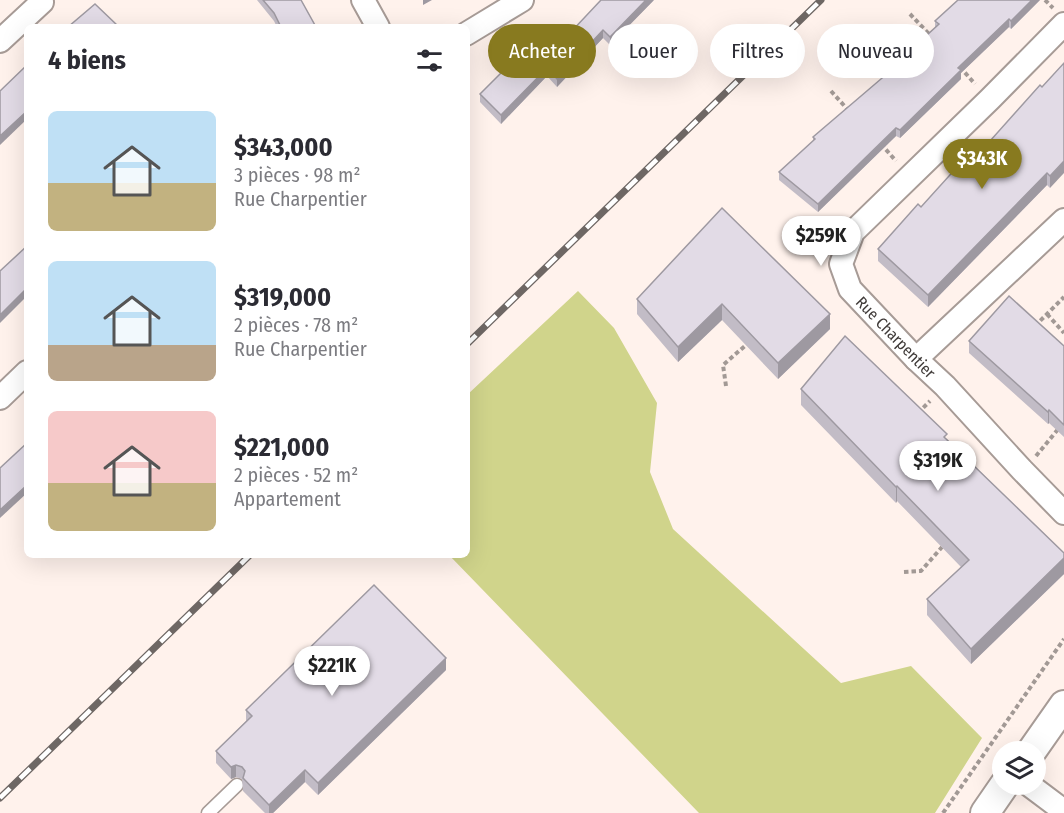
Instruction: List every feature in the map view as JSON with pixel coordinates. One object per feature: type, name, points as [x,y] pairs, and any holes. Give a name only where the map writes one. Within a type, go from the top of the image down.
[{"type":"street","points":[[0,41],[42,2],[40,0]]},
{"type":"street","points":[[363,0],[376,24]]},
{"type":"street","points":[[470,32],[522,0]]},
{"type":"street","name":"Rue Charpentier","points":[[1064,24],[853,232],[841,264],[850,289],[1064,513]]},
{"type":"street","points":[[916,359],[1064,220]]},
{"type":"street","points":[[0,398],[24,375]]},
{"type":"street","points":[[1039,741],[1064,705]]},
{"type":"street","points":[[985,813],[997,795]]},
{"type":"street","points":[[1042,795],[1064,812]]},
{"type":"lane","points":[[208,813],[237,785]]},
{"type":"path","points":[[910,14],[920,24]]},
{"type":"path","points":[[958,65],[990,99]]},
{"type":"path","points":[[831,92],[855,117]]},
{"type":"path","points":[[879,142],[910,176]]},
{"type":"path","points":[[1032,329],[1064,297]]},
{"type":"path","points":[[1047,314],[1064,333]]},
{"type":"path","points":[[726,386],[723,365],[746,345]]},
{"type":"path","points":[[1035,457],[1064,422]]},
{"type":"path","points":[[904,572],[921,570],[942,547]]},
{"type":"path","points":[[943,813],[1064,639]]},
{"type":"green space","points":[[578,291],[614,328],[657,403],[650,472],[673,529],[841,683],[911,666],[982,738],[935,813],[699,813],[452,558],[470,558],[470,392]]},
{"type":"building","points":[[263,0],[301,0],[314,24],[280,24]]},
{"type":"building","points":[[601,0],[646,0],[623,24],[608,24],[608,35],[603,30],[596,37],[596,24],[578,24]]},
{"type":"building","points":[[958,0],[1032,0],[958,68],[961,70],[900,130],[896,128],[818,204],[779,172],[815,139],[813,137],[882,78],[934,78],[934,29],[939,24],[935,21]]},
{"type":"building","points":[[95,4],[116,24],[72,24]]},
{"type":"building","points":[[1064,63],[1064,161],[1050,176],[1047,173],[928,295],[878,249],[918,204],[921,207],[977,145],[982,150],[1040,85],[1042,87]]},
{"type":"building","points":[[24,68],[24,114],[0,136],[0,91]]},
{"type":"building","points":[[496,78],[537,78],[501,115],[480,94]]},
{"type":"building","points":[[722,208],[830,314],[778,363],[722,304],[678,347],[637,299]]},
{"type":"building","points":[[24,249],[24,291],[0,315],[0,271]]},
{"type":"building","points":[[1009,296],[1064,346],[1064,425],[969,341]]},
{"type":"building","points":[[845,336],[947,434],[944,437],[1064,553],[1064,558],[971,649],[927,599],[969,560],[801,389]]},
{"type":"building","points":[[24,446],[24,488],[0,510],[0,468]]},
{"type":"building","points":[[374,585],[446,658],[318,783],[305,770],[269,805],[243,778],[245,771],[242,767],[236,765],[231,767],[216,751],[252,716],[246,710]]},
{"type":"railway","points":[[470,341],[821,0]]},
{"type":"railway","points":[[0,798],[247,558]]}]
